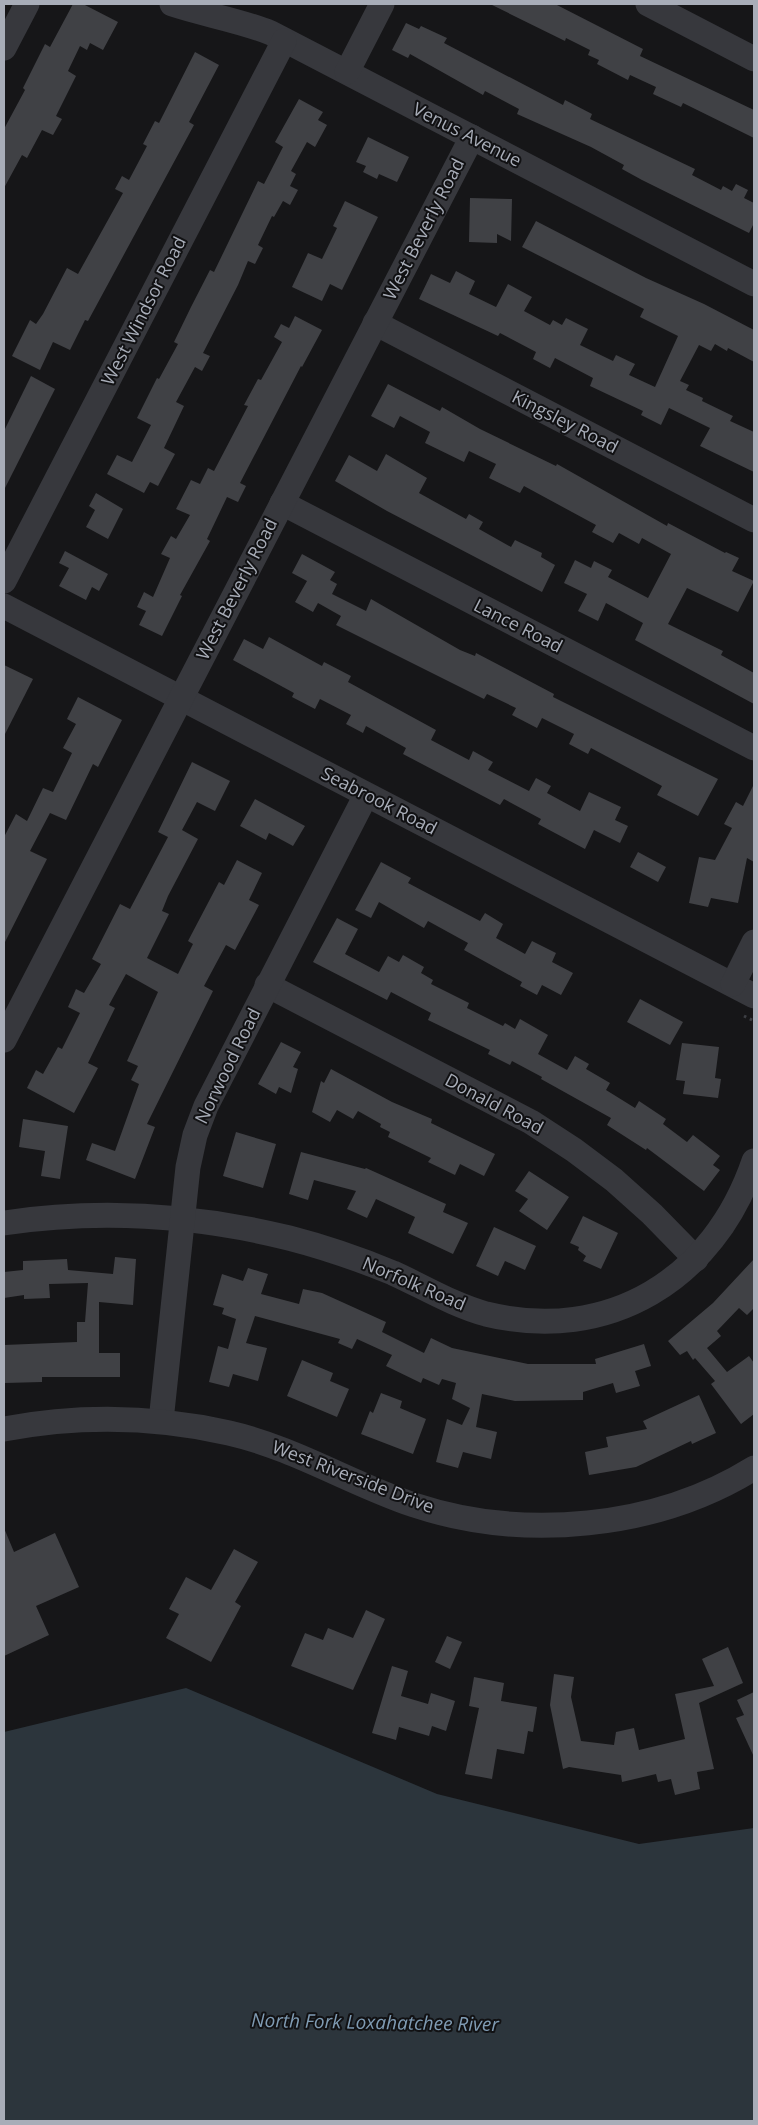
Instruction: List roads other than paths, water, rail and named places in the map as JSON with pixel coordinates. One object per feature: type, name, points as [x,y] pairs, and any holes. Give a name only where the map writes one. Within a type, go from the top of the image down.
[{"type":"street","points":[[4,48],[27,4]]},
{"type":"street","name":"Venus Avenue","points":[[172,4],[193,11],[246,23],[284,41],[754,284]]},
{"type":"street","points":[[347,72],[382,4]]},
{"type":"street","points":[[648,4],[754,59]]},
{"type":"street","name":"West Windsor Road","points":[[4,581],[284,41]]},
{"type":"street","name":"West Beverly Road","points":[[4,1040],[472,137]]},
{"type":"street","name":"Kingsley Road","points":[[375,323],[754,520]]},
{"type":"street","name":"Lance Road","points":[[282,503],[754,748]]},
{"type":"street","name":"Seabrook Road","points":[[4,606],[744,990]]},
{"type":"street","name":"Norwood Road","points":[[161,1422],[188,1166],[195,1135],[206,1106],[366,794]]},
{"type":"street","points":[[744,990],[754,942]]},
{"type":"street","name":"Donald Road","points":[[267,985],[531,1122],[574,1150],[614,1180],[652,1214],[696,1259]]},
{"type":"street","name":"Norfolk Road","points":[[4,1223],[73,1216],[128,1215],[236,1226],[290,1238],[342,1254],[393,1273],[456,1303],[484,1313],[513,1319],[543,1321],[573,1319],[602,1313],[654,1292],[696,1259],[713,1241],[730,1216],[744,1190],[754,1161]]},
{"type":"street","name":"West Riverside Drive","points":[[4,1429],[80,1419],[161,1422],[230,1433],[263,1442],[312,1460],[372,1489],[416,1505],[461,1517],[507,1523],[554,1525],[615,1519],[691,1498],[754,1468]]},
{"type":"water","name":"North Fork Loxahatchee River","points":[[186,1688],[437,1794],[639,1844],[754,1828],[754,2121],[4,2121],[4,1732]]}]
